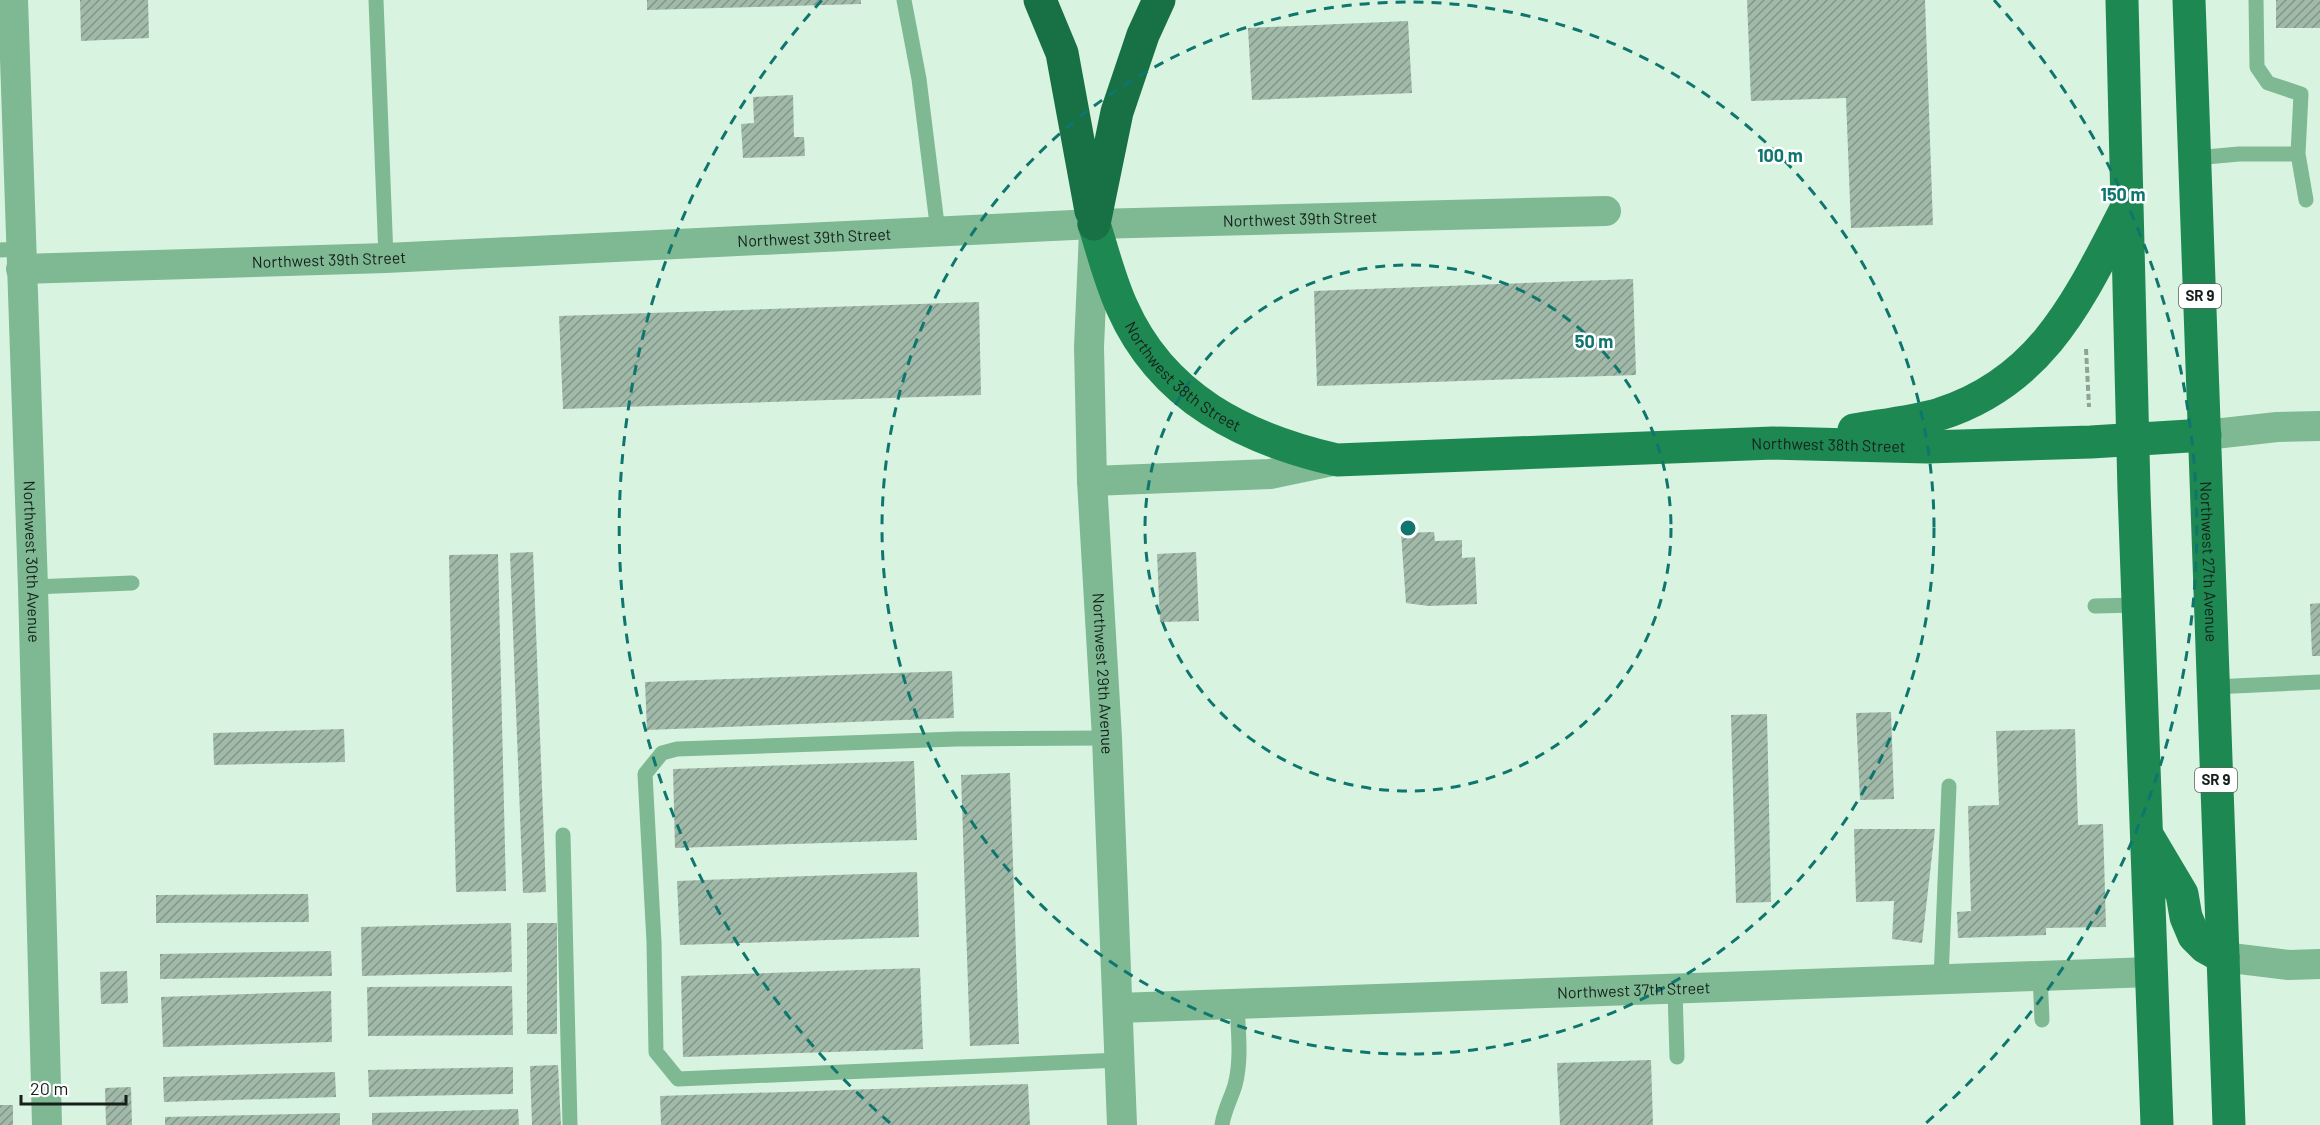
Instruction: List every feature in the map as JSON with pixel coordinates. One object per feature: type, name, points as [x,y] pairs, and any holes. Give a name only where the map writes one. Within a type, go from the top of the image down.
[{"type":"highway","points":[[1040,0],[1062,53],[1094,224]]},
{"type":"highway","points":[[1094,224],[1117,112],[1143,35],[1159,0]]},
{"type":"main road","points":[[2122,0],[2132,439],[2157,1125]]},
{"type":"main road","name":"Northwest 27th Avenue","points":[[2189,0],[2229,1125]]},
{"type":"main road","points":[[1773,443],[1916,420],[1973,400],[1998,386],[2021,370],[2053,337],[2085,288],[2126,209]]},
{"type":"main road","name":"Northwest 38th Street","points":[[1094,224],[1121,306],[1132,328],[1166,375],[1186,393],[1230,423],[1298,451],[1337,460],[1773,443],[1927,447],[2205,435]]},
{"type":"main road","points":[[2146,834],[2182,894],[2186,917],[2193,936],[2223,957]]},
{"type":"street","name":"Northwest 30th Avenue","points":[[13,0],[14,256],[33,587],[47,1125]]},
{"type":"street","name":"Northwest 39th Street","points":[[14,256],[386,258],[1094,224],[1606,211]]},
{"type":"street","name":"Northwest 29th Avenue","points":[[1094,224],[1089,347],[1092,481],[1107,738],[1122,1125]]},
{"type":"street","name":"Northwest 38th Street","points":[[2205,435],[2277,427],[2320,426]]},
{"type":"street","name":"Northwest 38th Street","points":[[1092,481],[1270,474],[1337,460]]},
{"type":"street","points":[[2223,957],[2289,965],[2320,964]]},
{"type":"street","name":"Northwest 37th Street","points":[[1118,1008],[2151,972]]},
{"type":"lane","points":[[376,0],[386,258]]},
{"type":"lane","points":[[904,0],[919,79],[938,232]]},
{"type":"lane","points":[[2256,0],[2257,68],[2268,83],[2301,94],[2298,154],[2306,200]]},
{"type":"lane","points":[[2195,158],[2239,154],[2298,154]]},
{"type":"lane","points":[[33,587],[132,583]]},
{"type":"lane","points":[[2095,606],[2138,605]]},
{"type":"lane","points":[[2213,687],[2320,682]]},
{"type":"lane","points":[[1107,738],[956,739],[677,749],[662,753],[645,774],[654,942],[656,1052],[678,1080],[1120,1060]]},
{"type":"lane","points":[[1941,979],[1949,786]]},
{"type":"lane","points":[[563,835],[570,1125]]},
{"type":"lane","points":[[2040,975],[2042,1020]]},
{"type":"lane","points":[[1675,990],[1677,1057]]},
{"type":"lane","points":[[1222,1125],[1226,1105],[1235,1085],[1238,1058],[1237,1004]]},
{"type":"path","points":[[2086,346],[2090,411]]},
{"type":"building","points":[[80,0],[148,0],[149,38],[81,41]]},
{"type":"building","points":[[647,0],[861,0],[861,4],[647,10]]},
{"type":"building","points":[[1747,0],[1925,0],[1933,225],[1851,228],[1846,98],[1751,101]]},
{"type":"building","points":[[2276,0],[2320,0],[2320,28],[2276,28]]},
{"type":"building","points":[[1408,21],[1412,93],[1252,100],[1248,28]]},
{"type":"building","points":[[793,95],[794,137],[804,137],[805,156],[743,158],[741,124],[754,123],[753,97]]},
{"type":"building","points":[[1633,279],[1636,375],[1317,386],[1314,291]]},
{"type":"building","points":[[979,302],[981,395],[563,409],[559,316]]},
{"type":"building","points":[[1434,532],[1435,541],[1462,540],[1462,558],[1475,557],[1477,604],[1429,606],[1406,603],[1401,533]]},
{"type":"building","points":[[533,552],[546,892],[523,893],[510,553]]},
{"type":"building","points":[[1196,552],[1199,621],[1160,622],[1157,554]]},
{"type":"building","points":[[498,554],[506,891],[456,892],[449,555]]},
{"type":"building","points":[[2320,603],[2320,656],[2312,656],[2310,604]]},
{"type":"building","points":[[952,671],[954,718],[647,730],[645,682]]},
{"type":"building","points":[[1891,712],[1894,799],[1860,800],[1856,713]]},
{"type":"building","points":[[1767,714],[1771,902],[1736,903],[1731,715]]},
{"type":"building","points":[[344,729],[345,762],[214,765],[213,733]]},
{"type":"building","points":[[2075,729],[2078,825],[2103,824],[2106,927],[2046,928],[2046,935],[1958,938],[1957,912],[1971,911],[1968,806],[1999,805],[1996,731]]},
{"type":"building","points":[[914,761],[917,840],[675,848],[673,769]]},
{"type":"building","points":[[1010,773],[1019,1044],[970,1046],[961,775]]},
{"type":"building","points":[[1854,829],[1935,829],[1922,943],[1892,939],[1894,901],[1856,902]]},
{"type":"building","points":[[917,872],[919,937],[680,945],[677,881]]},
{"type":"building","points":[[308,894],[309,922],[156,923],[156,895]]},
{"type":"building","points":[[511,923],[512,972],[362,976],[361,927]]},
{"type":"building","points":[[527,923],[557,923],[557,1034],[527,1034]]},
{"type":"building","points":[[331,951],[332,976],[160,979],[160,954]]},
{"type":"building","points":[[920,968],[923,1049],[683,1057],[681,976]]},
{"type":"building","points":[[127,971],[128,1003],[101,1004],[100,972]]},
{"type":"building","points":[[512,986],[513,1035],[368,1036],[367,987]]},
{"type":"building","points":[[331,991],[332,1042],[163,1047],[161,997]]},
{"type":"building","points":[[1651,1060],[1653,1125],[1560,1125],[1557,1063]]},
{"type":"building","points":[[558,1065],[561,1125],[532,1125],[530,1066]]},
{"type":"building","points":[[513,1067],[513,1094],[369,1097],[368,1070]]},
{"type":"building","points":[[335,1072],[336,1097],[164,1102],[163,1077]]},
{"type":"building","points":[[1028,1084],[1030,1125],[661,1125],[660,1096]]},
{"type":"building","points":[[131,1087],[132,1125],[106,1125],[105,1088]]},
{"type":"building","points":[[0,1105],[13,1105],[13,1125],[0,1125]]},
{"type":"building","points":[[518,1109],[519,1125],[372,1125],[372,1113]]},
{"type":"building","points":[[340,1113],[340,1125],[165,1125],[165,1117]]}]
